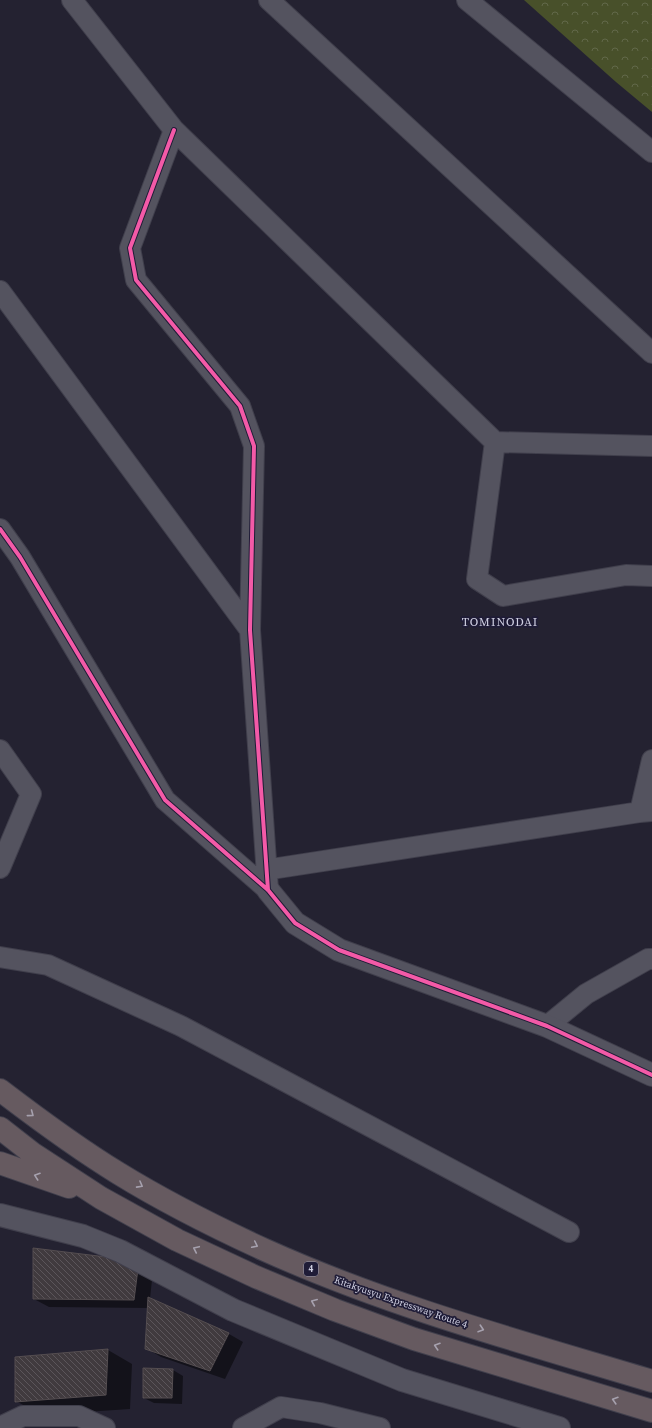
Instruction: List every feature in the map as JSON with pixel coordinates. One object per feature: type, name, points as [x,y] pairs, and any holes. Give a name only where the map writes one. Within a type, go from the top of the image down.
[{"type":"highway","name":"Kitakyusyu Expressway Route 4","points":[[0,1090],[47,1126],[118,1173],[193,1215],[266,1250],[339,1281],[423,1310],[515,1340],[652,1381]]},
{"type":"highway","points":[[0,1128],[32,1152],[100,1198],[177,1240],[256,1277],[335,1310],[414,1338],[652,1411]]},
{"type":"highway","points":[[0,1163],[100,1198]]},
{"type":"street","points":[[72,0],[174,130],[495,442],[652,446]]},
{"type":"street","points":[[269,0],[652,353]]},
{"type":"street","points":[[467,0],[652,152]]},
{"type":"street","points":[[174,130],[130,248],[136,280],[240,406],[254,446],[250,630],[266,880]]},
{"type":"street","points":[[0,291],[250,630]]},
{"type":"street","points":[[495,442],[477,579],[504,596],[626,575],[652,576]]},
{"type":"street","points":[[0,529],[20,557],[165,800],[266,880],[295,923],[339,950],[547,1026],[652,1075]]},
{"type":"street","points":[[0,750],[31,794],[0,868]]},
{"type":"street","points":[[266,880],[646,812],[652,760]]},
{"type":"street","points":[[0,957],[48,965],[181,1026],[569,1232]]},
{"type":"street","points":[[547,1026],[586,994],[648,959],[652,959]]},
{"type":"street","points":[[0,1215],[83,1236],[120,1251],[233,1310],[402,1380],[548,1426]]},
{"type":"street","points":[[243,1428],[281,1407],[320,1413],[380,1428]]},
{"type":"street","points":[[0,1427],[23,1416],[79,1416],[105,1428]]},
{"type":"green space","points":[[524,0],[652,0],[652,112],[616,82]]},
{"type":"building","points":[[33,1248],[139,1261],[134,1300],[33,1299]]},
{"type":"building","points":[[148,1297],[229,1333],[210,1371],[145,1349]]},
{"type":"building","points":[[108,1349],[106,1395],[15,1402],[15,1357]]},
{"type":"building","points":[[143,1368],[173,1369],[172,1398],[143,1398]]},
{"type":"cycle path","points":[[174,130],[130,248],[136,280],[240,406],[254,446],[250,630],[268,890]]},
{"type":"cycle path","points":[[0,529],[20,557],[165,800],[268,890],[295,923],[339,950],[547,1026],[652,1075]]},
{"type":"district","name":"TOMINODAI","points":[[500,622]]}]
